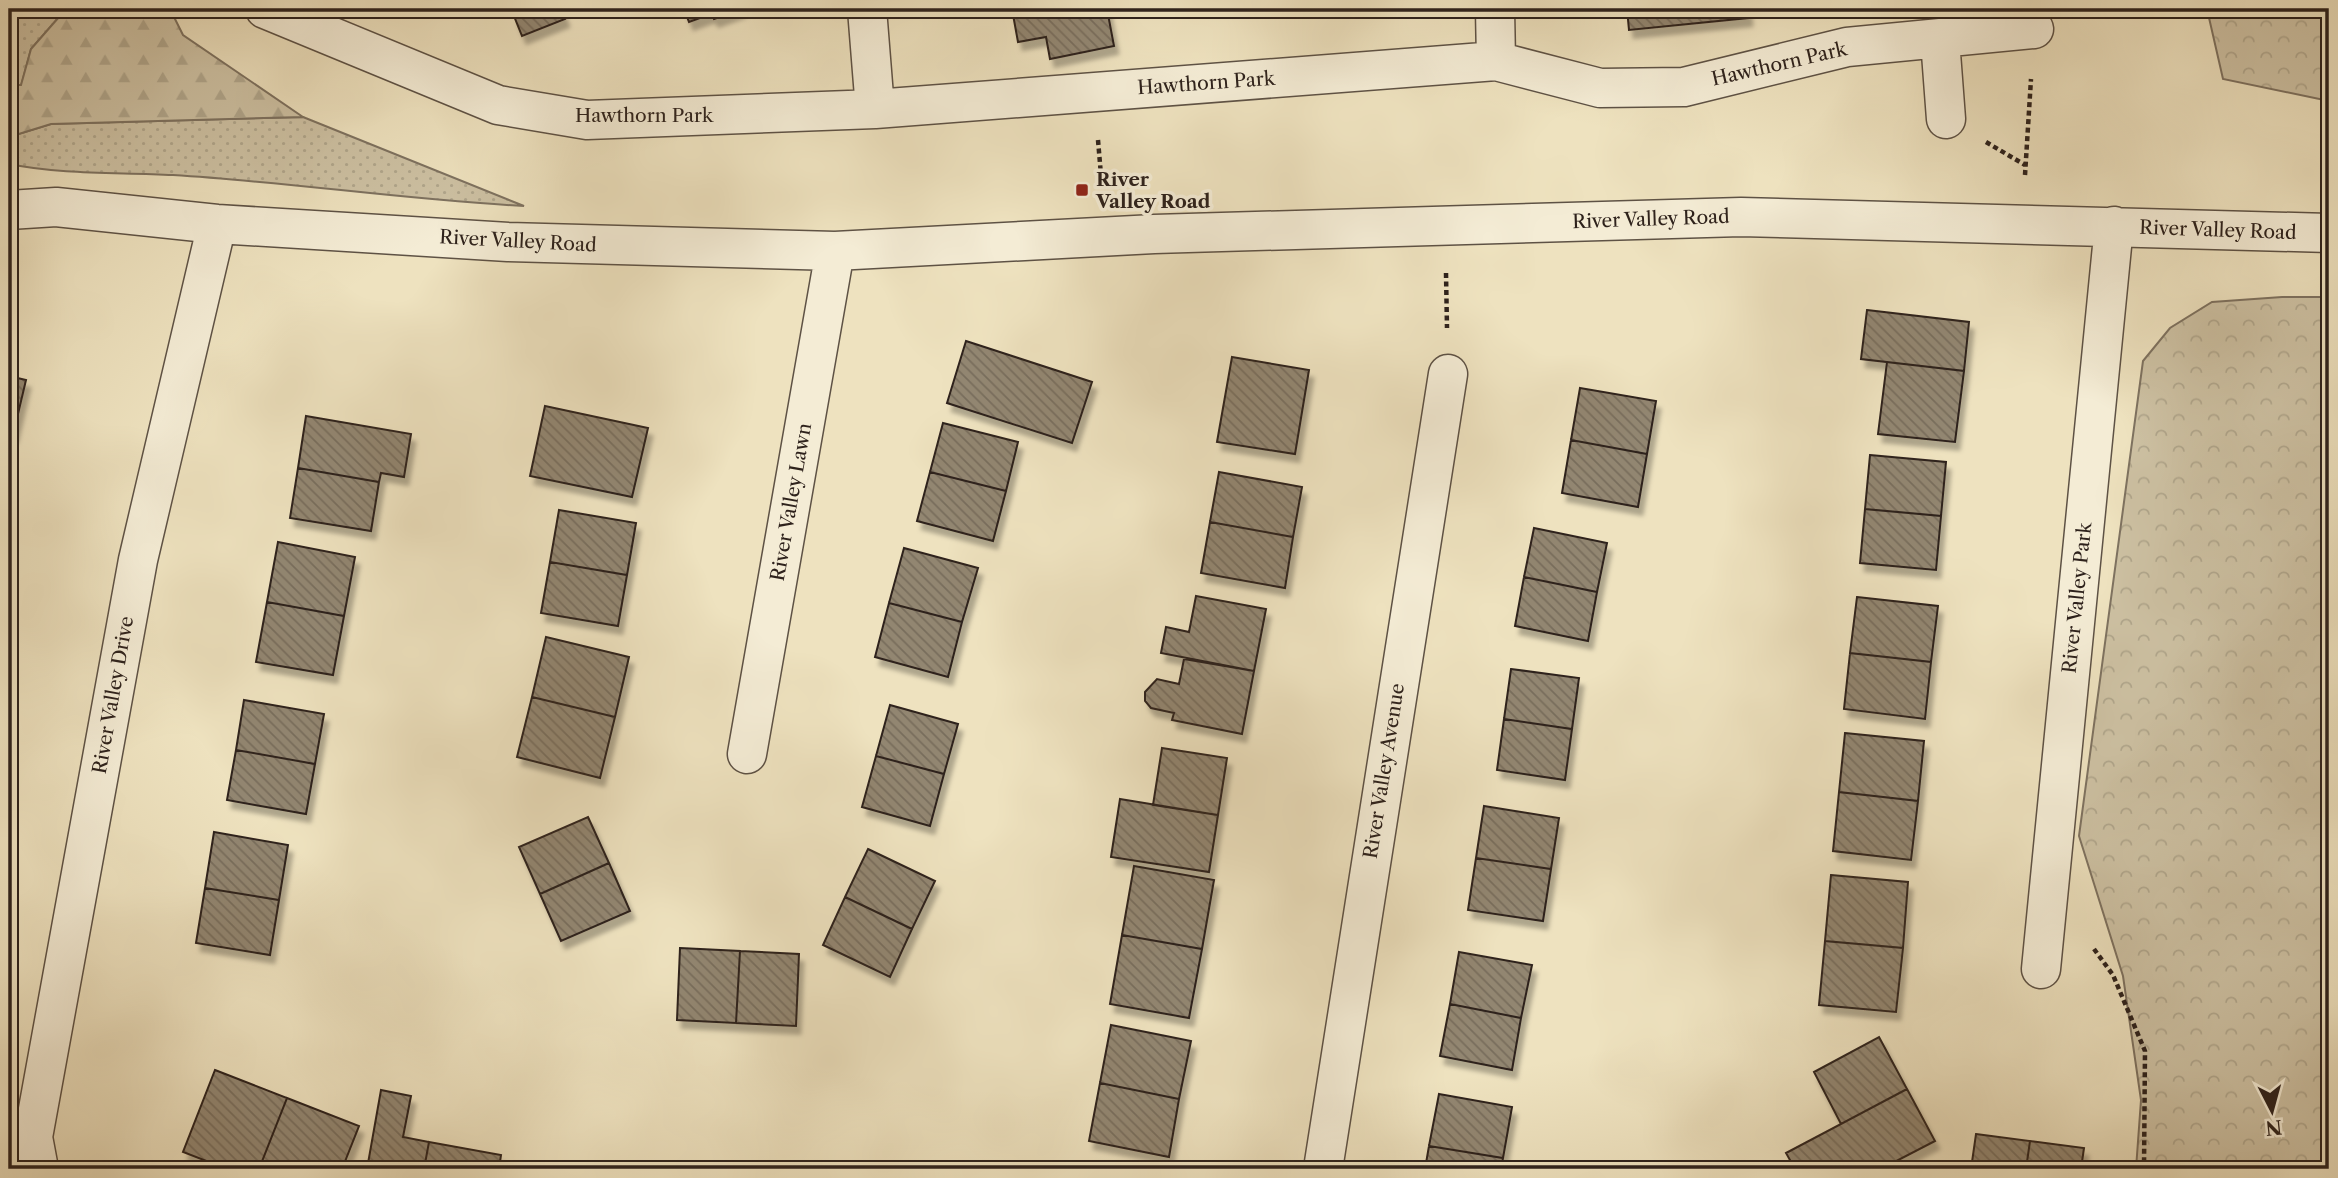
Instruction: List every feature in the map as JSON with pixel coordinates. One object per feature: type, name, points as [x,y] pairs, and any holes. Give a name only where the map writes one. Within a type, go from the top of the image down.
[{"type":"street","name":"Hawthorn Park","points":[[265,9],[498,104],[587,120],[875,109],[1496,61],[1600,88],[1684,87],[1847,47],[2034,29]]},
{"type":"street","points":[[867,9],[875,109]]},
{"type":"street","points":[[1495,9],[1496,61]]},
{"type":"street","points":[[1940,40],[1946,120]]},
{"type":"street","name":"River Valley Road","points":[[9,210],[56,207],[218,224],[508,242],[835,251],[1106,237],[1741,217],[2329,233]]},
{"type":"street","name":"River Valley Drive","points":[[39,1169],[33,1138],[138,560],[218,224]]},
{"type":"street","name":"River Valley Park","points":[[2041,969],[2114,226]]},
{"type":"street","name":"River Valley Lawn","points":[[747,754],[835,251]]},
{"type":"street","name":"River Valley Avenue","points":[[1323,1169],[1448,374]]},
{"type":"path","points":[[2022,225],[2034,29]]},
{"type":"path","points":[[1093,92],[1106,237]]},
{"type":"path","points":[[1446,225],[1448,374]]},
{"type":"path","points":[[2046,912],[2069,917],[2113,975],[2145,1051],[2144,1169]]},
{"type":"green space","points":[[9,9],[66,9],[31,49],[21,86],[9,95]]},
{"type":"green space","points":[[66,9],[170,9],[183,35],[303,117],[51,124],[9,137],[9,85],[21,85],[31,49]]},
{"type":"green space","points":[[2207,9],[2329,9],[2329,101],[2223,79]]},
{"type":"green space","points":[[303,117],[524,206],[217,178],[70,172],[9,164],[9,137],[51,124]]},
{"type":"green space","points":[[2329,297],[2329,1169],[2136,1169],[2141,1100],[2123,976],[2079,836],[2143,361],[2170,328],[2212,302]]},
{"type":"building","points":[[533,9],[561,9],[565,19],[522,36],[514,16]]},
{"type":"building","points":[[684,9],[742,9],[714,19],[711,14],[689,22]]},
{"type":"building","points":[[1012,9],[1107,9],[1114,46],[1050,59],[1046,37],[1018,42]]},
{"type":"building","points":[[1627,9],[1747,9],[1748,18],[1629,30]]},
{"type":"building","points":[[1867,310],[1969,322],[1964,371],[1861,359]]},
{"type":"building","points":[[966,341],[1092,382],[1072,443],[947,403]]},
{"type":"building","points":[[1232,357],[1309,370],[1295,454],[1217,442]]},
{"type":"building","points":[[1887,362],[1964,371],[1955,442],[1878,434]]},
{"type":"building","points":[[9,376],[26,380],[13,435],[9,434]]},
{"type":"building","points":[[1580,388],[1656,401],[1647,454],[1571,440]]},
{"type":"building","points":[[545,406],[648,428],[632,497],[530,476]]},
{"type":"building","points":[[306,416],[411,434],[404,477],[381,473],[379,482],[298,468]]},
{"type":"building","points":[[943,423],[1018,442],[1006,491],[930,472]]},
{"type":"building","points":[[1571,440],[1647,454],[1638,507],[1562,493]]},
{"type":"building","points":[[1870,455],[1946,462],[1941,516],[1865,509]]},
{"type":"building","points":[[298,468],[379,482],[371,531],[290,518]]},
{"type":"building","points":[[930,472],[1006,491],[993,541],[917,521]]},
{"type":"building","points":[[1219,472],[1302,487],[1293,537],[1210,522]]},
{"type":"building","points":[[1865,509],[1941,516],[1936,570],[1860,563]]},
{"type":"building","points":[[559,510],[636,523],[627,575],[550,562]]},
{"type":"building","points":[[1210,522],[1293,537],[1285,588],[1201,573]]},
{"type":"building","points":[[1534,528],[1607,543],[1597,592],[1524,577]]},
{"type":"building","points":[[278,542],[355,557],[344,616],[267,602]]},
{"type":"building","points":[[904,548],[978,568],[962,622],[889,603]]},
{"type":"building","points":[[550,562],[627,575],[618,626],[541,613]]},
{"type":"building","points":[[1524,577],[1597,592],[1588,641],[1515,626]]},
{"type":"building","points":[[1196,596],[1266,609],[1254,671],[1161,653],[1166,627],[1189,632]]},
{"type":"building","points":[[1857,597],[1938,606],[1931,662],[1850,653]]},
{"type":"building","points":[[267,602],[344,616],[333,675],[256,662]]},
{"type":"building","points":[[889,603],[962,622],[948,677],[875,657]]},
{"type":"building","points":[[546,637],[629,657],[615,717],[532,697]]},
{"type":"building","points":[[1850,653],[1931,662],[1925,719],[1844,709]]},
{"type":"building","points":[[1184,659],[1254,671],[1242,734],[1172,720],[1174,713],[1151,708],[1145,701],[1145,692],[1157,679],[1179,684]]},
{"type":"building","points":[[1511,669],[1579,678],[1572,729],[1504,719]]},
{"type":"building","points":[[532,697],[615,717],[600,778],[517,757]]},
{"type":"building","points":[[244,700],[324,714],[315,764],[236,750]]},
{"type":"building","points":[[890,705],[958,724],[944,774],[876,756]]},
{"type":"building","points":[[1504,719],[1572,729],[1565,780],[1497,770]]},
{"type":"building","points":[[1845,733],[1924,741],[1918,801],[1839,792]]},
{"type":"building","points":[[1162,748],[1227,758],[1218,815],[1153,805]]},
{"type":"building","points":[[236,750],[315,764],[306,814],[227,800]]},
{"type":"building","points":[[876,756],[944,774],[930,826],[862,807]]},
{"type":"building","points":[[1839,792],[1918,801],[1911,860],[1833,851]]},
{"type":"building","points":[[1120,799],[1218,815],[1209,872],[1111,857]]},
{"type":"building","points":[[1484,806],[1559,818],[1551,869],[1476,858]]},
{"type":"building","points":[[588,817],[609,863],[540,894],[519,847]]},
{"type":"building","points":[[214,832],[288,845],[279,900],[205,888]]},
{"type":"building","points":[[868,849],[935,881],[912,929],[845,897]]},
{"type":"building","points":[[1476,858],[1551,869],[1543,921],[1468,910]]},
{"type":"building","points":[[609,863],[630,911],[561,941],[540,894]]},
{"type":"building","points":[[1134,866],[1214,880],[1202,949],[1122,935]]},
{"type":"building","points":[[1831,875],[1908,882],[1903,948],[1825,941]]},
{"type":"building","points":[[205,888],[279,900],[270,955],[196,943]]},
{"type":"building","points":[[845,897],[912,929],[890,977],[823,945]]},
{"type":"building","points":[[1122,935],[1202,949],[1189,1018],[1110,1004]]},
{"type":"building","points":[[1825,941],[1903,948],[1896,1012],[1819,1005]]},
{"type":"building","points":[[680,948],[740,951],[736,1023],[677,1020]]},
{"type":"building","points":[[740,951],[799,954],[796,1026],[736,1023]]},
{"type":"building","points":[[1459,952],[1532,965],[1521,1018],[1450,1004]]},
{"type":"building","points":[[1450,1004],[1521,1018],[1512,1070],[1440,1056]]},
{"type":"building","points":[[1111,1025],[1191,1041],[1179,1099],[1100,1083]]},
{"type":"building","points":[[1879,1037],[1907,1089],[1841,1124],[1814,1072]]},
{"type":"building","points":[[215,1070],[287,1098],[259,1169],[227,1169],[183,1152]]},
{"type":"building","points":[[1100,1083],[1179,1099],[1169,1157],[1089,1141]]},
{"type":"building","points":[[1907,1089],[1935,1141],[1881,1169],[1795,1169],[1786,1153]]},
{"type":"building","points":[[381,1090],[411,1096],[403,1137],[429,1142],[424,1169],[367,1169]]},
{"type":"building","points":[[1439,1094],[1512,1107],[1503,1158],[1429,1146]]},
{"type":"building","points":[[287,1098],[359,1126],[342,1169],[259,1169]]},
{"type":"building","points":[[1976,1134],[2030,1141],[2026,1169],[1971,1169]]},
{"type":"building","points":[[2030,1141],[2084,1148],[2081,1169],[2026,1169]]},
{"type":"building","points":[[429,1142],[501,1155],[499,1169],[424,1169]]},
{"type":"building","points":[[1429,1146],[1503,1158],[1501,1169],[1425,1169]]},
{"type":"building","points":[[711,1163],[740,1168],[740,1169],[709,1169]]},
{"type":"place","name":"River Valley Road","points":[[1082,190]]}]
